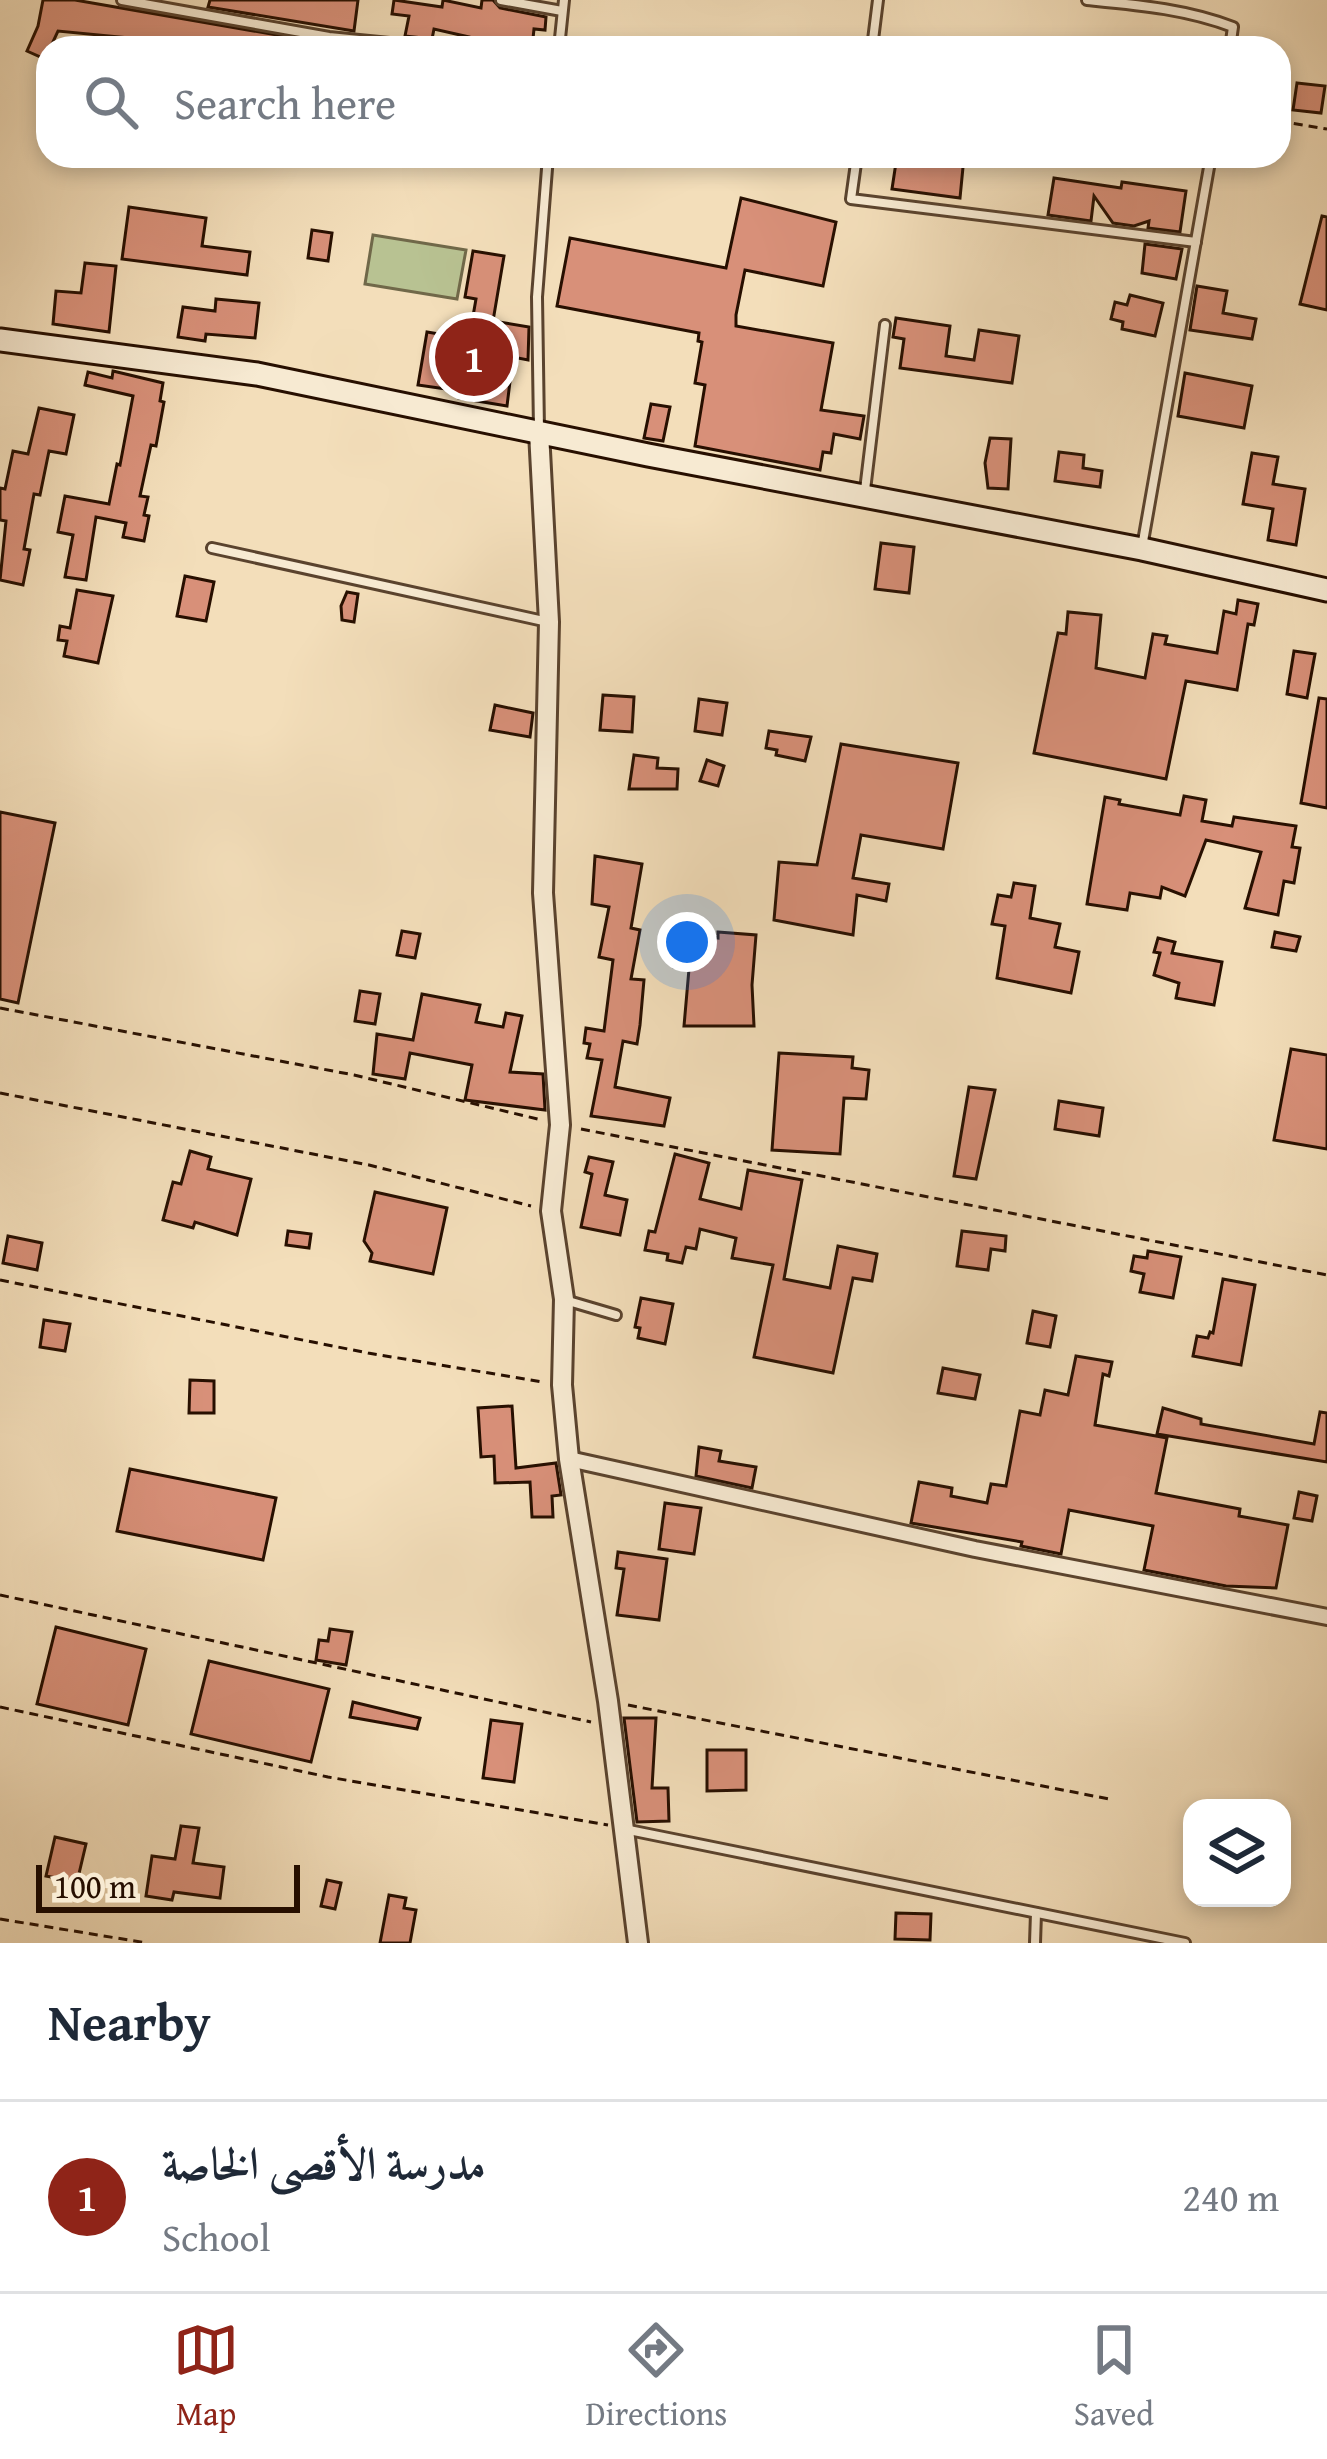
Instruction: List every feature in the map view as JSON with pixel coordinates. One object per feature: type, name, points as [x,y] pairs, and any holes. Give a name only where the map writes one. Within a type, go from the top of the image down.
[{"type":"main road","points":[[0,340],[257,374],[1327,590]]},
{"type":"street","points":[[539,432],[549,622],[543,893],[560,1125],[550,1211],[564,1299],[562,1385],[569,1459],[608,1701],[638,1943]]},
{"type":"street","points":[[569,1459],[997,1554],[1327,1617]]},
{"type":"lane","points":[[122,0],[323,36]]},
{"type":"lane","points":[[501,0],[562,11]]},
{"type":"lane","points":[[560,36],[564,0]]},
{"type":"lane","points":[[874,36],[878,0]]},
{"type":"lane","points":[[1087,0],[1189,11],[1228,24],[1233,27],[1232,36]]},
{"type":"lane","points":[[539,432],[537,297],[547,168]]},
{"type":"lane","points":[[855,168],[851,199],[1196,242]]},
{"type":"lane","points":[[1142,549],[1209,168]]},
{"type":"lane","points":[[864,498],[885,325]]},
{"type":"lane","points":[[212,548],[549,622]]},
{"type":"lane","points":[[564,1299],[616,1315]]},
{"type":"lane","points":[[621,1828],[1185,1943]]},
{"type":"lane","points":[[1035,1943],[1036,1913]]},
{"type":"path","points":[[1291,124],[1327,130]]},
{"type":"path","points":[[0,1008],[355,1076],[560,1125],[1327,1275]]},
{"type":"path","points":[[0,1094],[369,1166],[550,1211]]},
{"type":"path","points":[[0,1280],[368,1353],[562,1385]]},
{"type":"path","points":[[0,1594],[610,1726]]},
{"type":"path","points":[[608,1701],[1109,1799]]},
{"type":"path","points":[[0,1707],[328,1777],[621,1828]]},
{"type":"path","points":[[0,1918],[146,1943]]},
{"type":"green space","points":[[373,235],[466,250],[457,299],[365,284]]},
{"type":"building","points":[[43,0],[75,0],[283,36],[109,36],[58,31],[56,36],[36,36],[36,55],[27,51]]},
{"type":"building","points":[[210,0],[358,0],[354,31],[208,7]]},
{"type":"building","points":[[394,0],[442,7],[443,0],[481,8],[482,0],[493,0],[500,8],[546,17],[545,30],[534,29],[533,36],[465,36],[434,29],[433,36],[405,36],[409,16],[392,14]]},
{"type":"building","points":[[1297,83],[1325,86],[1321,113],[1293,110]]},
{"type":"building","points":[[895,168],[963,168],[960,198],[892,189]]},
{"type":"building","points":[[1054,178],[1186,191],[1180,232],[1148,228],[1149,221],[1134,226],[1113,223],[1094,196],[1091,221],[1048,215]]},
{"type":"building","points":[[741,198],[836,222],[823,286],[745,270],[736,315],[736,326],[833,343],[821,410],[864,416],[860,439],[834,434],[831,453],[823,452],[820,470],[695,446],[705,385],[695,383],[702,342],[699,333],[557,306],[570,238],[726,268]]},
{"type":"building","points":[[129,207],[206,218],[202,246],[250,252],[247,275],[122,259]]},
{"type":"building","points":[[1322,216],[1327,217],[1327,310],[1300,304]]},
{"type":"building","points":[[312,230],[332,233],[328,261],[308,258]]},
{"type":"building","points":[[1145,244],[1182,249],[1176,279],[1142,273]]},
{"type":"building","points":[[473,251],[504,256],[493,321],[529,327],[528,360],[513,357],[507,406],[459,398],[460,391],[418,385],[427,332],[469,339],[476,299],[465,297]]},
{"type":"building","points":[[85,263],[116,266],[109,332],[53,324],[56,291],[81,293]]},
{"type":"building","points":[[1197,286],[1227,291],[1223,313],[1256,319],[1252,339],[1190,330]]},
{"type":"building","points":[[1130,295],[1163,303],[1155,336],[1122,329],[1123,322],[1111,319],[1115,302],[1127,305]]},
{"type":"building","points":[[216,299],[259,303],[255,338],[206,334],[205,341],[178,337],[183,307],[215,311]]},
{"type":"building","points":[[896,318],[950,326],[946,356],[974,360],[979,330],[1019,336],[1012,383],[900,368],[904,339],[893,337]]},
{"type":"building","points":[[113,371],[163,383],[156,446],[151,445],[140,496],[148,497],[144,541],[123,537],[126,523],[96,517],[86,580],[65,577],[73,535],[58,532],[65,496],[109,504],[120,465],[133,396],[85,385],[88,372],[112,378]]},
{"type":"building","points":[[1185,373],[1252,386],[1244,428],[1178,416]]},
{"type":"building","points":[[651,404],[670,407],[663,441],[644,438]]},
{"type":"building","points":[[39,408],[74,415],[66,454],[49,451],[40,495],[34,494],[23,585],[0,580],[6,521],[0,520],[0,488],[5,489],[13,451],[28,454]]},
{"type":"building","points":[[990,438],[1011,439],[1008,489],[988,488],[985,463]]},
{"type":"building","points":[[1059,452],[1084,455],[1083,468],[1102,471],[1100,487],[1055,481]]},
{"type":"building","points":[[1252,453],[1278,457],[1273,484],[1305,489],[1296,545],[1268,540],[1273,509],[1243,504]]},
{"type":"building","points":[[881,543],[914,547],[909,593],[875,589]]},
{"type":"building","points":[[185,576],[214,582],[206,621],[177,616]]},
{"type":"building","points":[[77,590],[113,596],[98,663],[64,656],[67,641],[58,640],[60,626],[70,628]]},
{"type":"building","points":[[347,592],[358,594],[354,622],[342,620]]},
{"type":"building","points":[[1238,600],[1258,604],[1254,625],[1248,624],[1237,690],[1186,681],[1166,779],[1034,753],[1058,633],[1066,634],[1068,612],[1101,615],[1096,668],[1145,678],[1153,634],[1167,636],[1165,644],[1217,653],[1224,611],[1236,614]]},
{"type":"building","points":[[1294,651],[1315,654],[1307,698],[1287,694]]},
{"type":"building","points":[[603,695],[634,697],[632,732],[600,730]]},
{"type":"building","points":[[1319,698],[1327,699],[1327,808],[1301,803]]},
{"type":"building","points":[[699,699],[727,703],[722,735],[695,731]]},
{"type":"building","points":[[495,705],[533,713],[530,737],[490,730]]},
{"type":"building","points":[[769,731],[811,737],[805,761],[766,748]]},
{"type":"building","points":[[841,744],[958,763],[943,849],[861,835],[853,878],[889,884],[886,901],[857,895],[853,935],[774,920],[779,862],[817,865]]},
{"type":"building","points":[[634,755],[658,758],[657,768],[678,769],[677,789],[629,789]]},
{"type":"building","points":[[707,760],[724,766],[718,786],[700,781]]},
{"type":"building","points":[[1184,796],[1206,800],[1202,821],[1232,826],[1234,817],[1296,826],[1292,847],[1300,848],[1294,883],[1284,881],[1278,915],[1245,908],[1261,852],[1206,840],[1185,896],[1162,887],[1160,898],[1130,893],[1127,910],[1087,904],[1105,797],[1180,815]]},
{"type":"building","points":[[0,812],[55,823],[18,1003],[0,999]]},
{"type":"building","points":[[595,856],[642,864],[631,928],[640,930],[631,979],[644,980],[640,1025],[637,1044],[623,1041],[615,1087],[670,1098],[664,1126],[591,1116],[602,1060],[587,1058],[586,1028],[604,1031],[613,960],[599,957],[609,907],[592,904]]},
{"type":"building","points":[[1014,883],[1035,886],[1030,918],[1060,924],[1055,947],[1079,952],[1071,993],[997,978],[1005,926],[992,924],[998,895],[1011,897]]},
{"type":"building","points":[[402,931],[420,934],[415,958],[397,955]]},
{"type":"building","points":[[718,932],[756,935],[754,1026],[684,1026],[689,969],[674,967],[679,933],[718,938]]},
{"type":"building","points":[[1275,932],[1300,937],[1296,951],[1272,947]]},
{"type":"building","points":[[1158,938],[1175,942],[1172,953],[1222,962],[1214,1005],[1176,998],[1179,983],[1154,975],[1160,953],[1154,952]]},
{"type":"building","points":[[360,991],[380,994],[375,1024],[355,1021]]},
{"type":"building","points":[[422,994],[480,1005],[476,1022],[503,1027],[506,1013],[522,1016],[510,1072],[543,1074],[545,1110],[465,1100],[472,1065],[410,1053],[405,1079],[373,1074],[377,1034],[413,1040]]},
{"type":"building","points":[[1291,1049],[1327,1055],[1327,1149],[1274,1140]]},
{"type":"building","points":[[779,1053],[853,1057],[852,1068],[869,1070],[866,1099],[844,1098],[840,1154],[772,1150]]},
{"type":"building","points":[[969,1087],[995,1090],[976,1179],[954,1176]]},
{"type":"building","points":[[1059,1101],[1103,1108],[1099,1136],[1055,1129]]},
{"type":"building","points":[[190,1151],[211,1157],[208,1169],[251,1179],[237,1235],[195,1222],[193,1228],[163,1220],[173,1182],[181,1184]]},
{"type":"building","points":[[675,1154],[709,1163],[700,1199],[741,1209],[748,1170],[802,1180],[784,1279],[830,1288],[838,1246],[877,1254],[872,1281],[853,1278],[833,1373],[754,1357],[773,1265],[732,1258],[736,1238],[700,1229],[696,1249],[686,1247],[682,1263],[667,1260],[668,1254],[645,1250],[649,1231],[655,1232]]},
{"type":"building","points":[[589,1157],[613,1162],[605,1195],[627,1200],[620,1235],[581,1227],[592,1174],[585,1172]]},
{"type":"building","points":[[375,1192],[447,1208],[433,1274],[370,1261],[372,1253],[364,1241]]},
{"type":"building","points":[[288,1231],[311,1234],[309,1248],[286,1245]]},
{"type":"building","points":[[962,1231],[1006,1236],[1005,1251],[991,1249],[988,1270],[957,1266]]},
{"type":"building","points":[[8,1236],[42,1243],[37,1270],[3,1263]]},
{"type":"building","points":[[1148,1251],[1181,1257],[1173,1298],[1140,1292],[1144,1274],[1131,1271],[1134,1256],[1147,1258]]},
{"type":"building","points":[[1223,1279],[1255,1285],[1241,1365],[1193,1356],[1197,1336],[1208,1338],[1213,1333]]},
{"type":"building","points":[[641,1298],[673,1304],[665,1344],[638,1338],[640,1328],[635,1327]]},
{"type":"building","points":[[1033,1311],[1056,1316],[1050,1347],[1027,1343]]},
{"type":"building","points":[[44,1320],[70,1324],[65,1351],[40,1347]]},
{"type":"building","points":[[1076,1356],[1112,1362],[1109,1376],[1103,1374],[1095,1425],[1167,1438],[1156,1493],[1240,1509],[1239,1516],[1288,1525],[1276,1588],[1226,1586],[1144,1570],[1153,1526],[1069,1510],[1061,1554],[1021,1546],[1022,1542],[911,1523],[919,1482],[952,1488],[951,1496],[987,1503],[991,1484],[1006,1486],[1020,1411],[1040,1415],[1045,1390],[1068,1395]]},
{"type":"building","points":[[943,1368],[980,1375],[975,1399],[938,1393]]},
{"type":"building","points":[[190,1380],[214,1381],[214,1413],[189,1413]]},
{"type":"building","points":[[512,1406],[516,1468],[556,1463],[561,1495],[552,1496],[553,1517],[532,1517],[530,1482],[495,1483],[494,1456],[481,1457],[478,1408]]},
{"type":"building","points":[[1163,1408],[1201,1419],[1201,1424],[1314,1444],[1320,1412],[1327,1413],[1327,1462],[1157,1434]]},
{"type":"building","points":[[699,1447],[721,1451],[719,1461],[756,1467],[752,1488],[696,1476]]},
{"type":"building","points":[[130,1469],[276,1498],[263,1560],[117,1531]]},
{"type":"building","points":[[1299,1492],[1317,1496],[1312,1521],[1294,1518]]},
{"type":"building","points":[[665,1503],[701,1508],[694,1554],[659,1549]]},
{"type":"building","points":[[618,1552],[667,1559],[659,1620],[617,1615],[624,1569],[616,1568]]},
{"type":"building","points":[[56,1627],[146,1649],[128,1725],[37,1704]]},
{"type":"building","points":[[330,1629],[352,1632],[346,1665],[316,1660],[319,1640],[328,1641]]},
{"type":"building","points":[[209,1661],[329,1689],[311,1762],[191,1734]]},
{"type":"building","points":[[353,1702],[420,1718],[417,1729],[350,1717]]},
{"type":"building","points":[[624,1718],[656,1718],[652,1788],[668,1788],[669,1821],[637,1822]]},
{"type":"building","points":[[491,1720],[522,1724],[514,1782],[483,1778]]},
{"type":"building","points":[[707,1750],[746,1750],[746,1790],[707,1791]]},
{"type":"building","points":[[181,1826],[199,1828],[193,1863],[224,1867],[220,1898],[174,1892],[172,1900],[146,1896],[152,1856],[175,1859]]},
{"type":"building","points":[[55,1837],[86,1844],[77,1882],[46,1876]]},
{"type":"building","points":[[327,1880],[341,1883],[335,1909],[321,1906]]},
{"type":"building","points":[[389,1895],[406,1898],[404,1908],[416,1910],[410,1943],[380,1943]]},
{"type":"building","points":[[896,1913],[931,1914],[930,1940],[895,1939]]},
{"type":"place","name":"مدرسة الأقصى الخاصة","points":[[474,357]]}]
